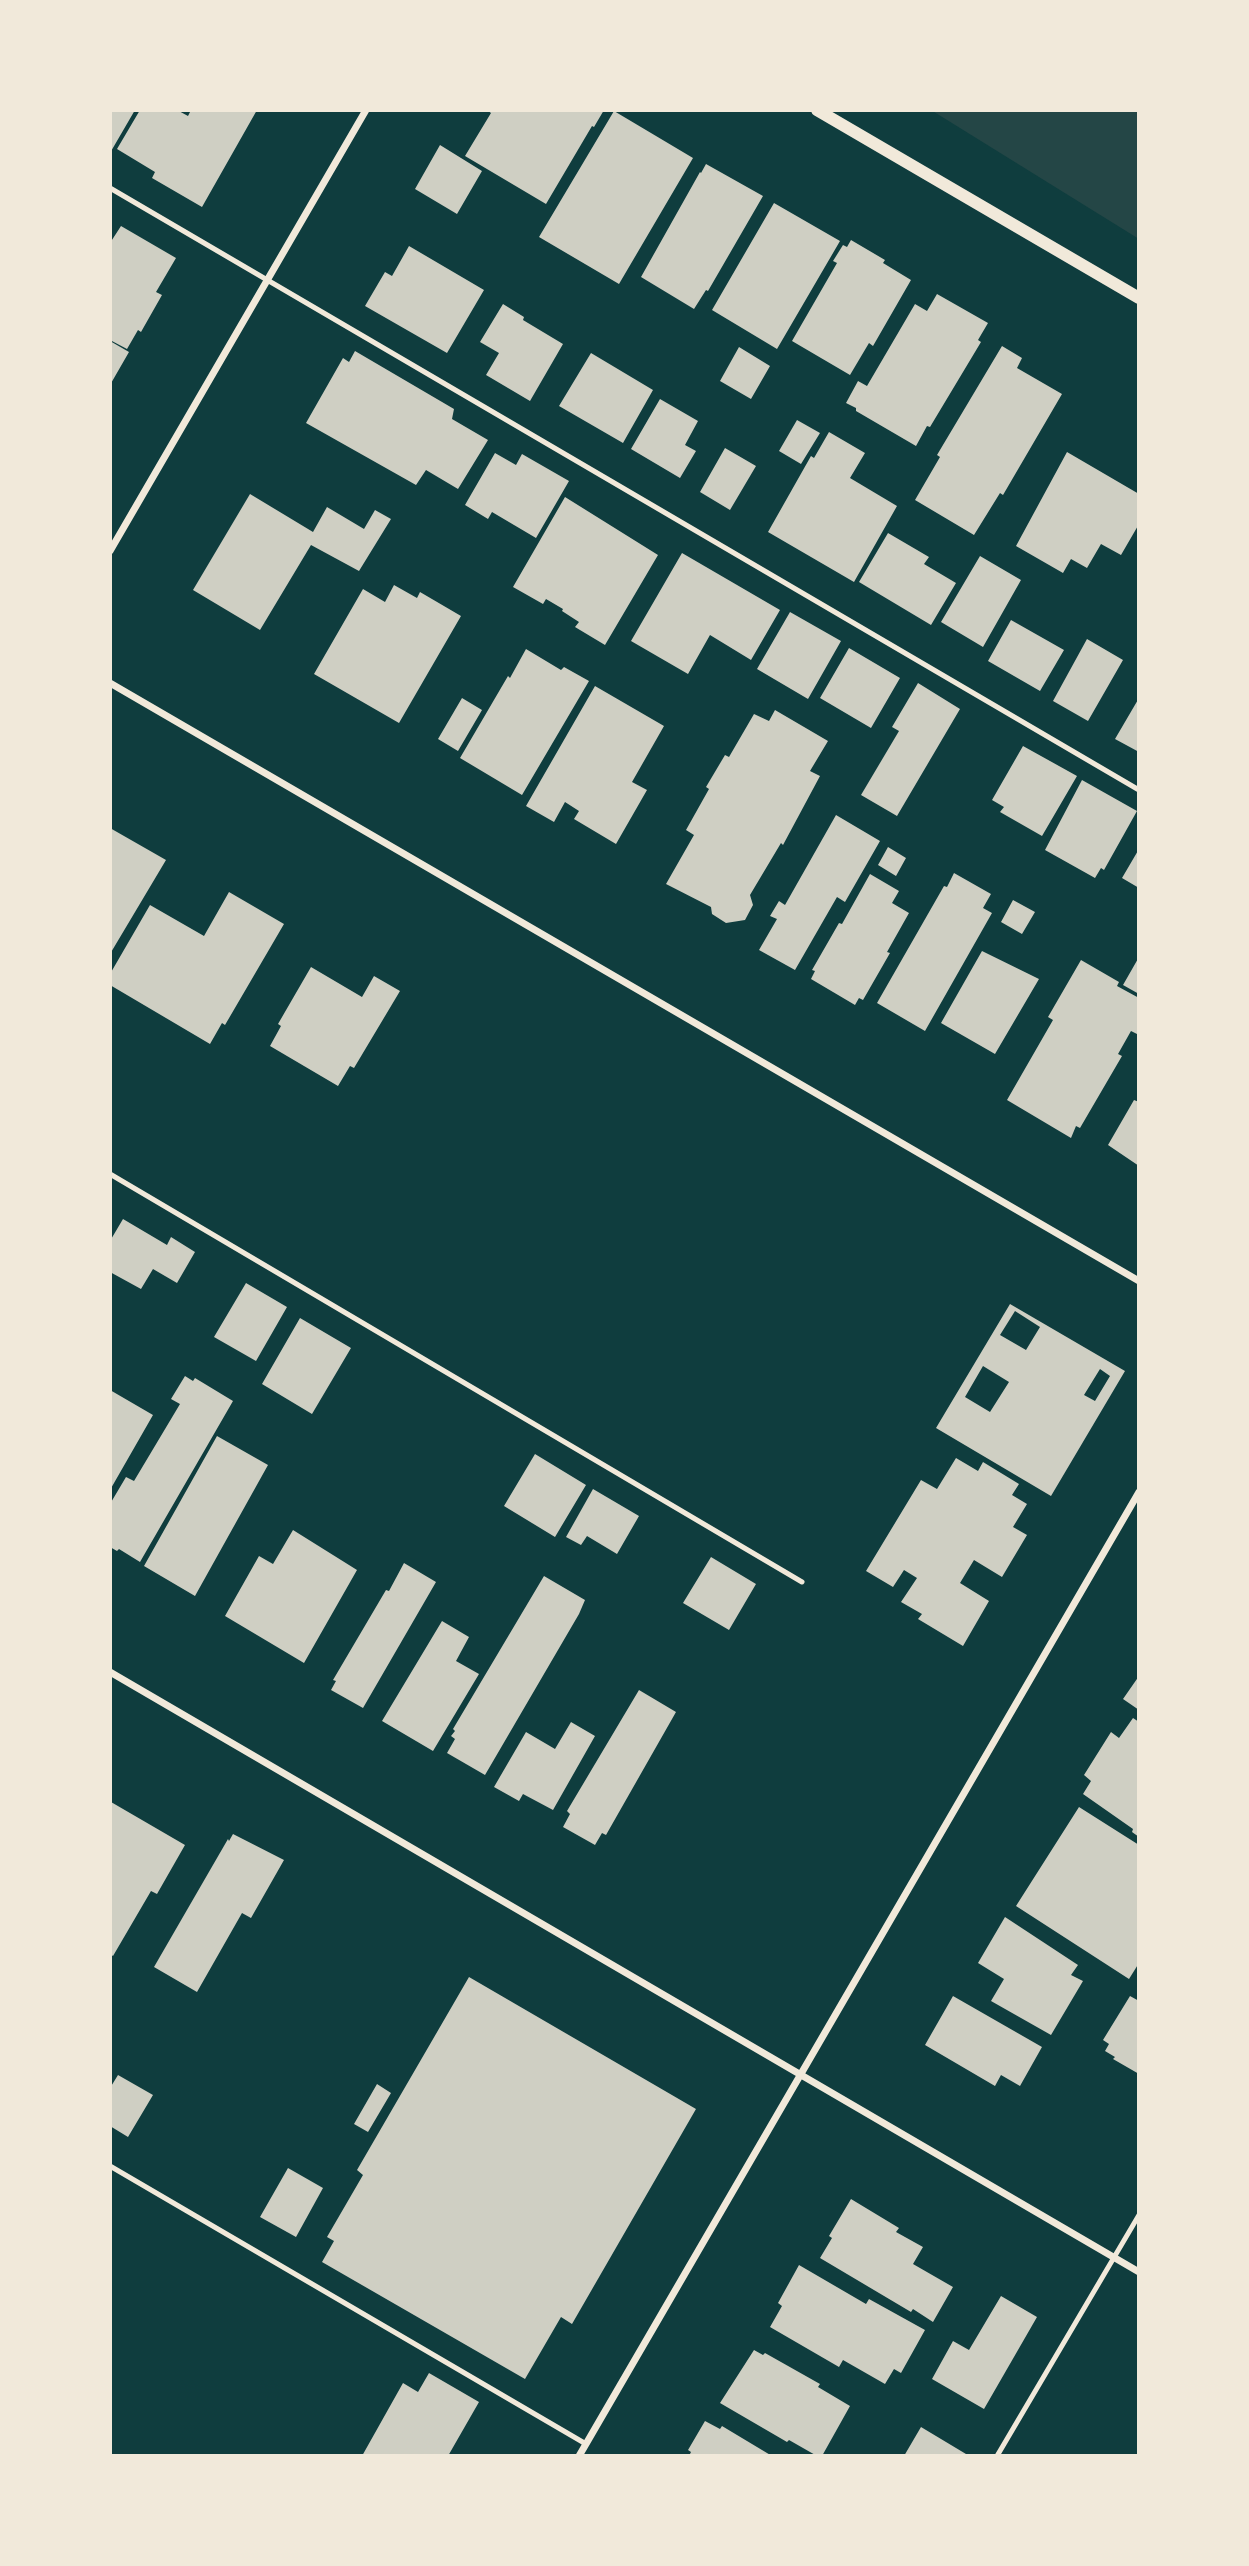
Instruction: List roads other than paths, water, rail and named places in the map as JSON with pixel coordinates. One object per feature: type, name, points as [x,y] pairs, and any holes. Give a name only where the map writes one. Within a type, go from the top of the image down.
[{"type":"street","points":[[110,551],[366,110]]},
{"type":"street","points":[[817,110],[1139,298]]},
{"type":"street","points":[[110,683],[1139,1281]]},
{"type":"street","points":[[579,2456],[1139,1492]]},
{"type":"street","points":[[110,1672],[1139,2273]]},
{"type":"lane","points":[[110,188],[1139,790]]},
{"type":"lane","points":[[110,1174],[802,1582]]},
{"type":"lane","points":[[110,2166],[586,2444]]},
{"type":"lane","points":[[997,2456],[1139,2215]]}]
